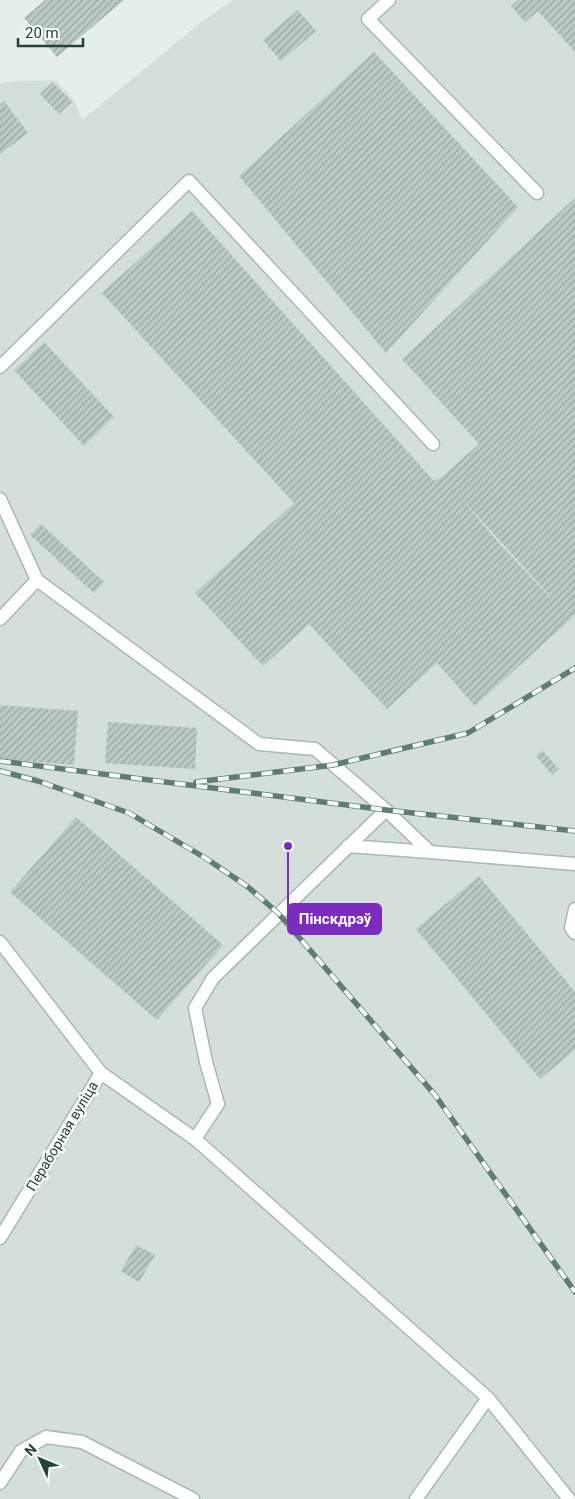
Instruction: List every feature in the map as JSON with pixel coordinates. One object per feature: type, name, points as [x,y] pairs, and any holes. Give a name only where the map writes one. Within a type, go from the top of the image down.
[{"type":"lane","points":[[389,0],[368,19],[537,193]]},
{"type":"lane","points":[[0,367],[189,181],[433,444]]},
{"type":"lane","points":[[0,499],[38,580],[259,744],[315,749],[386,810],[430,852]]},
{"type":"lane","points":[[0,619],[38,580]]},
{"type":"lane","points":[[195,1140],[218,1104],[194,1008],[213,978],[386,810]]},
{"type":"lane","points":[[348,846],[575,864]]},
{"type":"lane","points":[[575,909],[571,928],[575,933]]},
{"type":"lane","name":"Пераборная вуліца","points":[[0,942],[101,1073],[0,1238]]},
{"type":"lane","points":[[101,1073],[195,1140],[488,1398],[569,1499]]},
{"type":"lane","points":[[416,1499],[488,1398]]},
{"type":"lane","points":[[0,1483],[21,1452],[46,1437],[82,1442],[193,1499]]},
{"type":"shaded area","points":[[233,0],[575,0],[575,1499],[0,1499],[0,83],[56,80],[74,100],[82,120],[204,20]]},
{"type":"building","points":[[45,0],[124,0],[57,57],[24,18]]},
{"type":"building","points":[[518,0],[575,0],[575,52],[538,11],[525,22],[511,6]]},
{"type":"building","points":[[298,10],[316,31],[281,61],[263,40]]},
{"type":"building","points":[[374,52],[518,207],[386,353],[239,176]]},
{"type":"building","points":[[53,82],[72,102],[59,114],[40,94]]},
{"type":"building","points":[[4,101],[28,133],[0,154],[0,105]]},
{"type":"building","points":[[575,198],[575,615],[475,706],[437,663],[387,709],[309,624],[263,666],[195,593],[294,503],[102,293],[192,211],[434,481],[442,477],[479,444],[402,359]],"holes":[[[458,495],[551,597],[499,543]]]},
{"type":"building","points":[[44,342],[114,417],[84,446],[14,370]]},
{"type":"building","points":[[41,524],[104,582],[94,593],[30,535]]},
{"type":"building","points":[[0,705],[78,711],[74,765],[0,759]]},
{"type":"building","points":[[108,722],[197,728],[195,769],[105,763]]},
{"type":"building","points":[[542,750],[559,769],[552,775],[536,756]]},
{"type":"building","points":[[76,817],[223,945],[157,1020],[10,892]]},
{"type":"building","points":[[479,876],[575,992],[575,1050],[540,1079],[416,929]]},
{"type":"building","points":[[136,1245],[155,1255],[139,1282],[121,1271]]},
{"type":"railway","points":[[196,782],[333,765],[468,733],[575,668]]},
{"type":"railway","points":[[0,761],[386,810],[575,831]]},
{"type":"railway","points":[[0,771],[38,781],[129,813],[207,859],[248,887],[278,913],[435,1095],[575,1292]]},
{"type":"place","name":"Пінскдрэў","points":[[288,846]]}]
